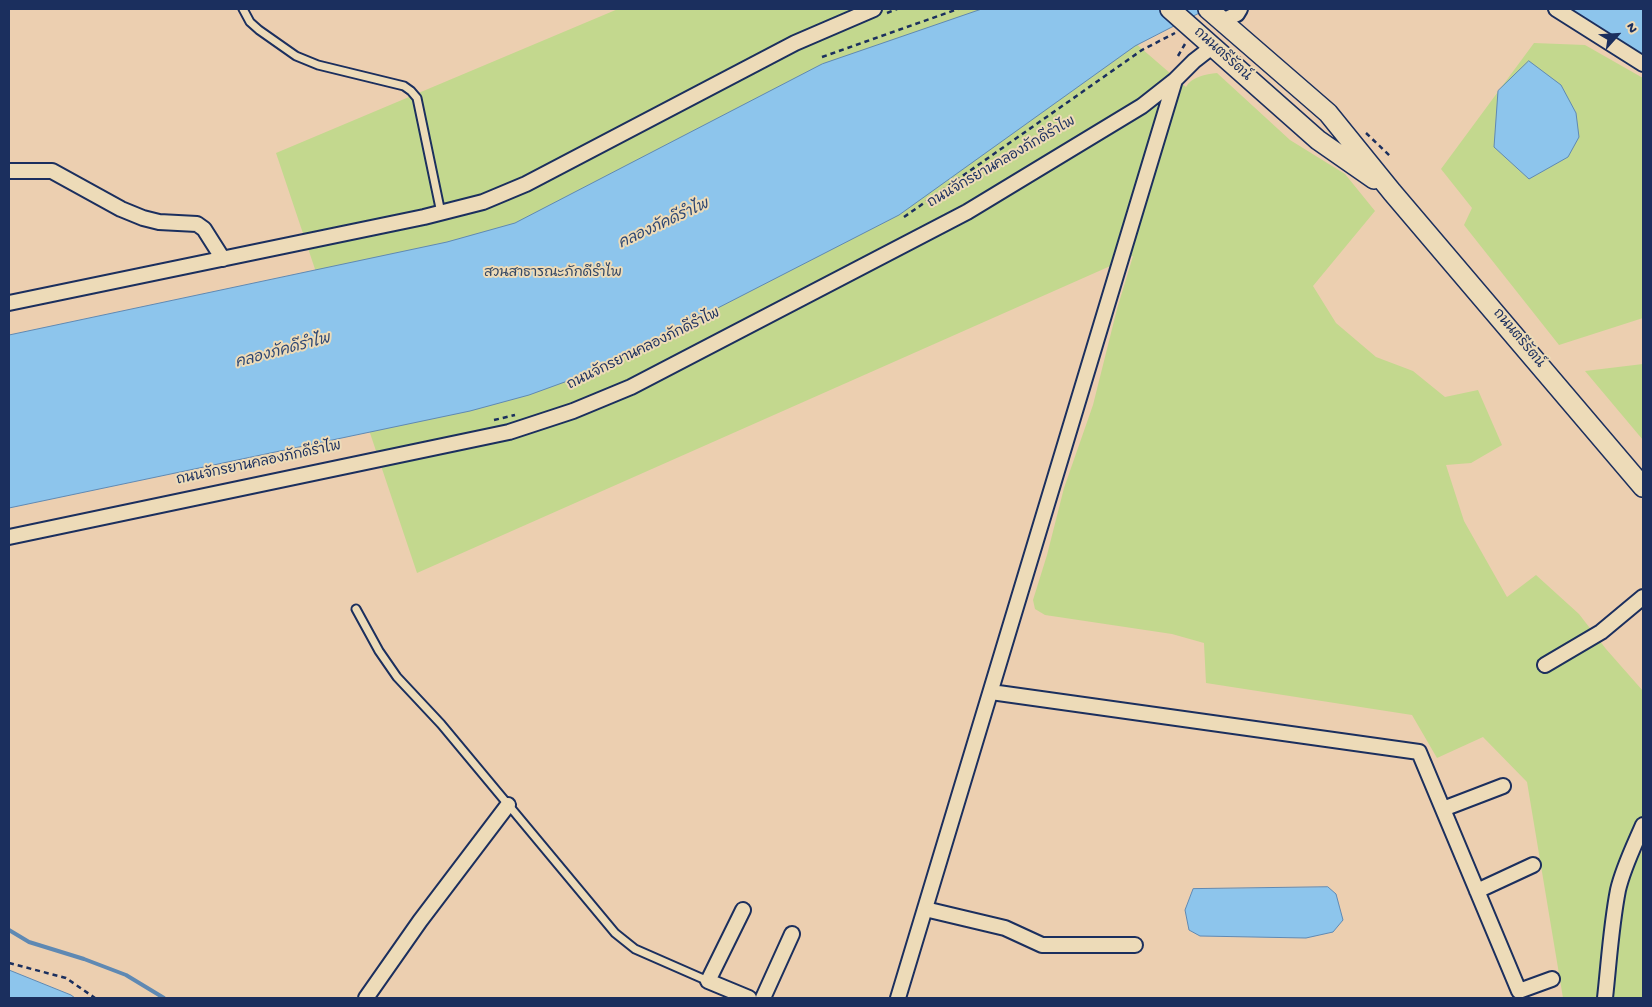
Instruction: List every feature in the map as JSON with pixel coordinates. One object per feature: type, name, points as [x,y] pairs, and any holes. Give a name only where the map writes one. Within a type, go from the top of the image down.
[{"type":"main road","name":"ถนนตรีรัตน์","points":[[1170,9],[1187,34],[1212,47],[1318,140],[1392,192]]},
{"type":"main road","name":"ถนนตรีรัตน์","points":[[1215,15],[1328,113],[1392,192],[1643,486]]},
{"type":"street","points":[[1215,15],[1237,14],[1240,9]]},
{"type":"street","points":[[1556,9],[1643,64]]},
{"type":"street","points":[[9,303],[441,213],[483,202],[526,184],[795,43],[851,16],[876,13]]},
{"type":"street","points":[[9,537],[509,432],[573,411],[631,387],[968,212],[1142,106],[1212,47]]},
{"type":"street","points":[[898,998],[1175,80]]},
{"type":"street","points":[[9,171],[52,170],[121,209],[143,218],[159,222],[197,224],[204,229],[223,259]]},
{"type":"street","points":[[1545,665],[1601,632],[1643,597]]},
{"type":"street","points":[[991,692],[1419,752],[1519,991],[1552,979]]},
{"type":"street","points":[[1443,809],[1503,786]]},
{"type":"street","points":[[366,998],[420,921],[508,805]]},
{"type":"street","points":[[1605,998],[1618,889],[1626,864],[1643,825]]},
{"type":"street","points":[[1477,891],[1533,865]]},
{"type":"street","points":[[925,909],[1005,928],[1042,945],[1135,945]]},
{"type":"street","points":[[743,910],[708,981],[749,998]]},
{"type":"street","points":[[763,998],[792,934]]},
{"type":"lane","points":[[243,9],[250,22],[259,30],[296,56],[325,67],[391,82],[404,86],[411,91],[417,98],[441,213]]},
{"type":"lane","points":[[356,609],[397,677],[441,724],[615,933],[624,942],[640,952],[708,981]]},
{"type":"path","points":[[876,13],[897,9]]},
{"type":"path","points":[[822,57],[958,9]]},
{"type":"path","points":[[1174,62],[1187,34]]},
{"type":"path","points":[[904,217],[1142,50],[1187,34]]},
{"type":"path","points":[[485,422],[522,413]]},
{"type":"path","points":[[9,963],[66,978],[95,998]]},
{"type":"green space","name":"สวนสาธารณะภักดีรำไพ","points":[[618,9],[1096,9],[1186,87],[1195,78],[1217,73],[1290,140],[1345,174],[1375,211],[1313,286],[1336,323],[1376,357],[1413,371],[1445,397],[1478,390],[1502,445],[1471,463],[1446,465],[1464,521],[1507,597],[1536,575],[1579,614],[1606,649],[1643,691],[1643,819],[1638,829],[1643,862],[1643,998],[1563,998],[1527,782],[1483,737],[1437,758],[1412,715],[1206,683],[1204,643],[1172,634],[1045,615],[1035,609],[1033,600],[1064,488],[1093,405],[1117,309],[1133,256],[417,573],[276,153]]},
{"type":"green space","points":[[1534,43],[1585,45],[1643,78],[1643,318],[1559,345],[1464,225],[1472,208],[1441,169]]},
{"type":"green space","points":[[1643,364],[1643,440],[1585,371]]},
{"type":"water","name":"คลองภัคดีรำไพ","points":[[982,9],[1207,9],[1135,46],[899,215],[595,371],[529,395],[470,411],[9,508],[9,335],[447,242],[515,223],[822,64]]},
{"type":"water","points":[[1568,9],[1643,9],[1643,56]]},
{"type":"water","points":[[1529,61],[1561,85],[1576,113],[1579,137],[1568,157],[1529,179],[1494,147],[1498,91]]},
{"type":"water","points":[[1328,887],[1336,894],[1343,920],[1333,932],[1306,938],[1200,936],[1189,930],[1185,910],[1193,889]]},
{"type":"water","points":[[9,970],[71,995],[75,998],[9,998]]},
{"type":"waterway","points":[[9,930],[29,942],[84,959],[126,975],[164,998]]}]
